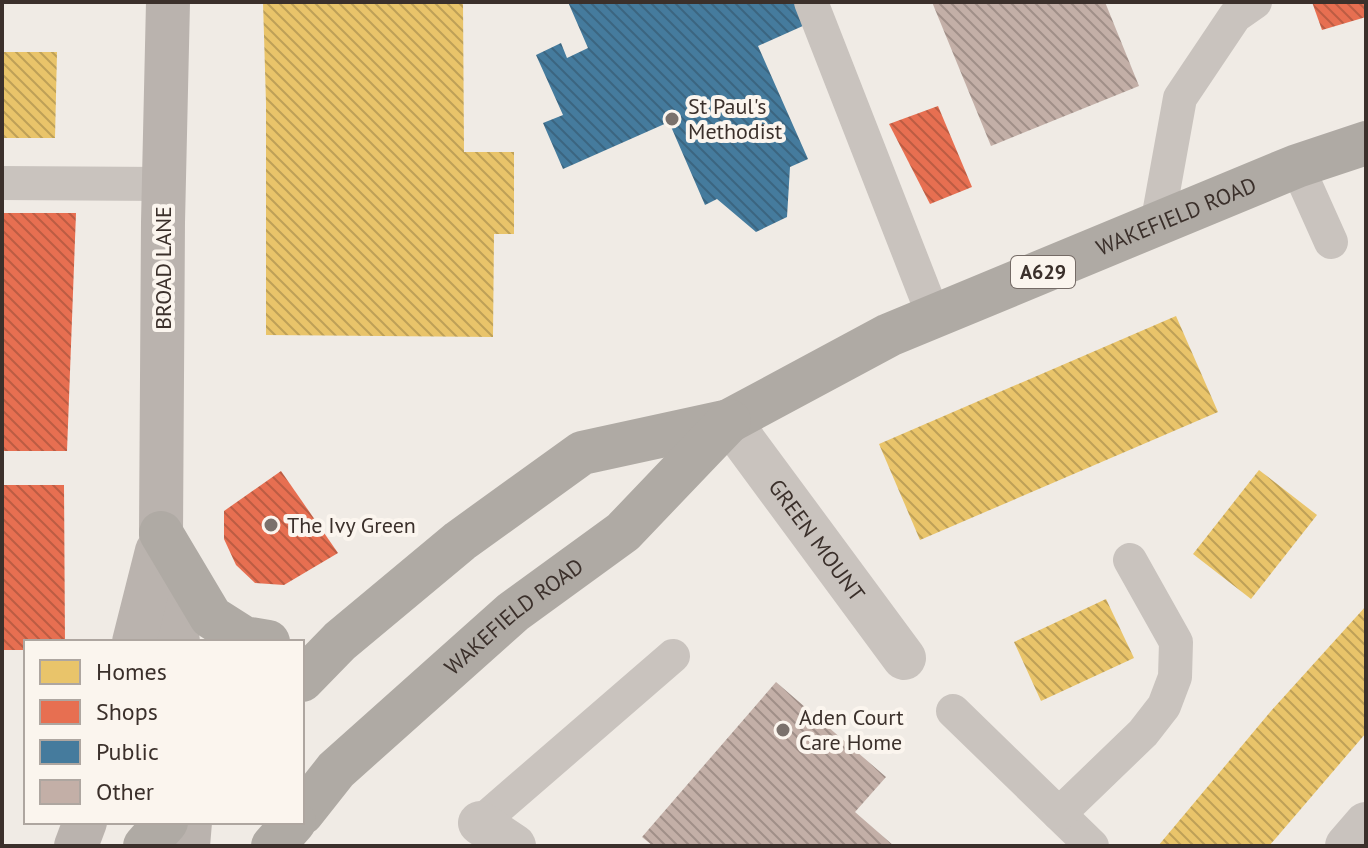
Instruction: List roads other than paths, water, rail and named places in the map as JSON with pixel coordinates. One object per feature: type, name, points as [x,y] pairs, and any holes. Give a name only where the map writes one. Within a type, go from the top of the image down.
[{"type":"highway","name":"WAKEFIELD ROAD","points":[[304,676],[321,643],[582,453],[729,421],[889,335],[1297,166],[1366,143]]},
{"type":"highway","name":"WAKEFIELD ROAD","points":[[304,810],[336,770],[513,612],[623,532],[729,421]]},
{"type":"highway","points":[[161,533],[211,617],[244,638],[256,640]]},
{"type":"highway","points":[[145,846],[164,824]]},
{"type":"highway","points":[[273,846],[292,824]]},
{"type":"street","name":"BROAD LANE","points":[[168,2],[163,184],[161,533],[178,640]]},
{"type":"street","name":"GREEN MOUNT","points":[[729,421],[904,658]]},
{"type":"street","name":"BROAD LANE","points":[[134,640],[161,533]]},
{"type":"street","points":[[76,846],[84,824]]},
{"type":"street","points":[[188,846],[190,824]]},
{"type":"street","points":[[1347,846],[1366,824]]},
{"type":"lane","points":[[811,2],[934,317]]},
{"type":"lane","points":[[1157,225],[1180,98],[1235,16],[1255,2]]},
{"type":"lane","points":[[1297,166],[1331,242]]},
{"type":"lane","points":[[2,183],[163,184]]},
{"type":"lane","points":[[1059,814],[1143,733],[1164,706],[1175,677],[1176,642],[1130,560]]},
{"type":"lane","points":[[497,835],[673,656]]},
{"type":"lane","points":[[953,711],[1092,846]]},
{"type":"place","name":"St Paul's Methodist","points":[[672,119]]},
{"type":"place","name":"The Ivy Green","points":[[271,525]]},
{"type":"place","name":"Aden Court Care Home","points":[[783,730]]}]
